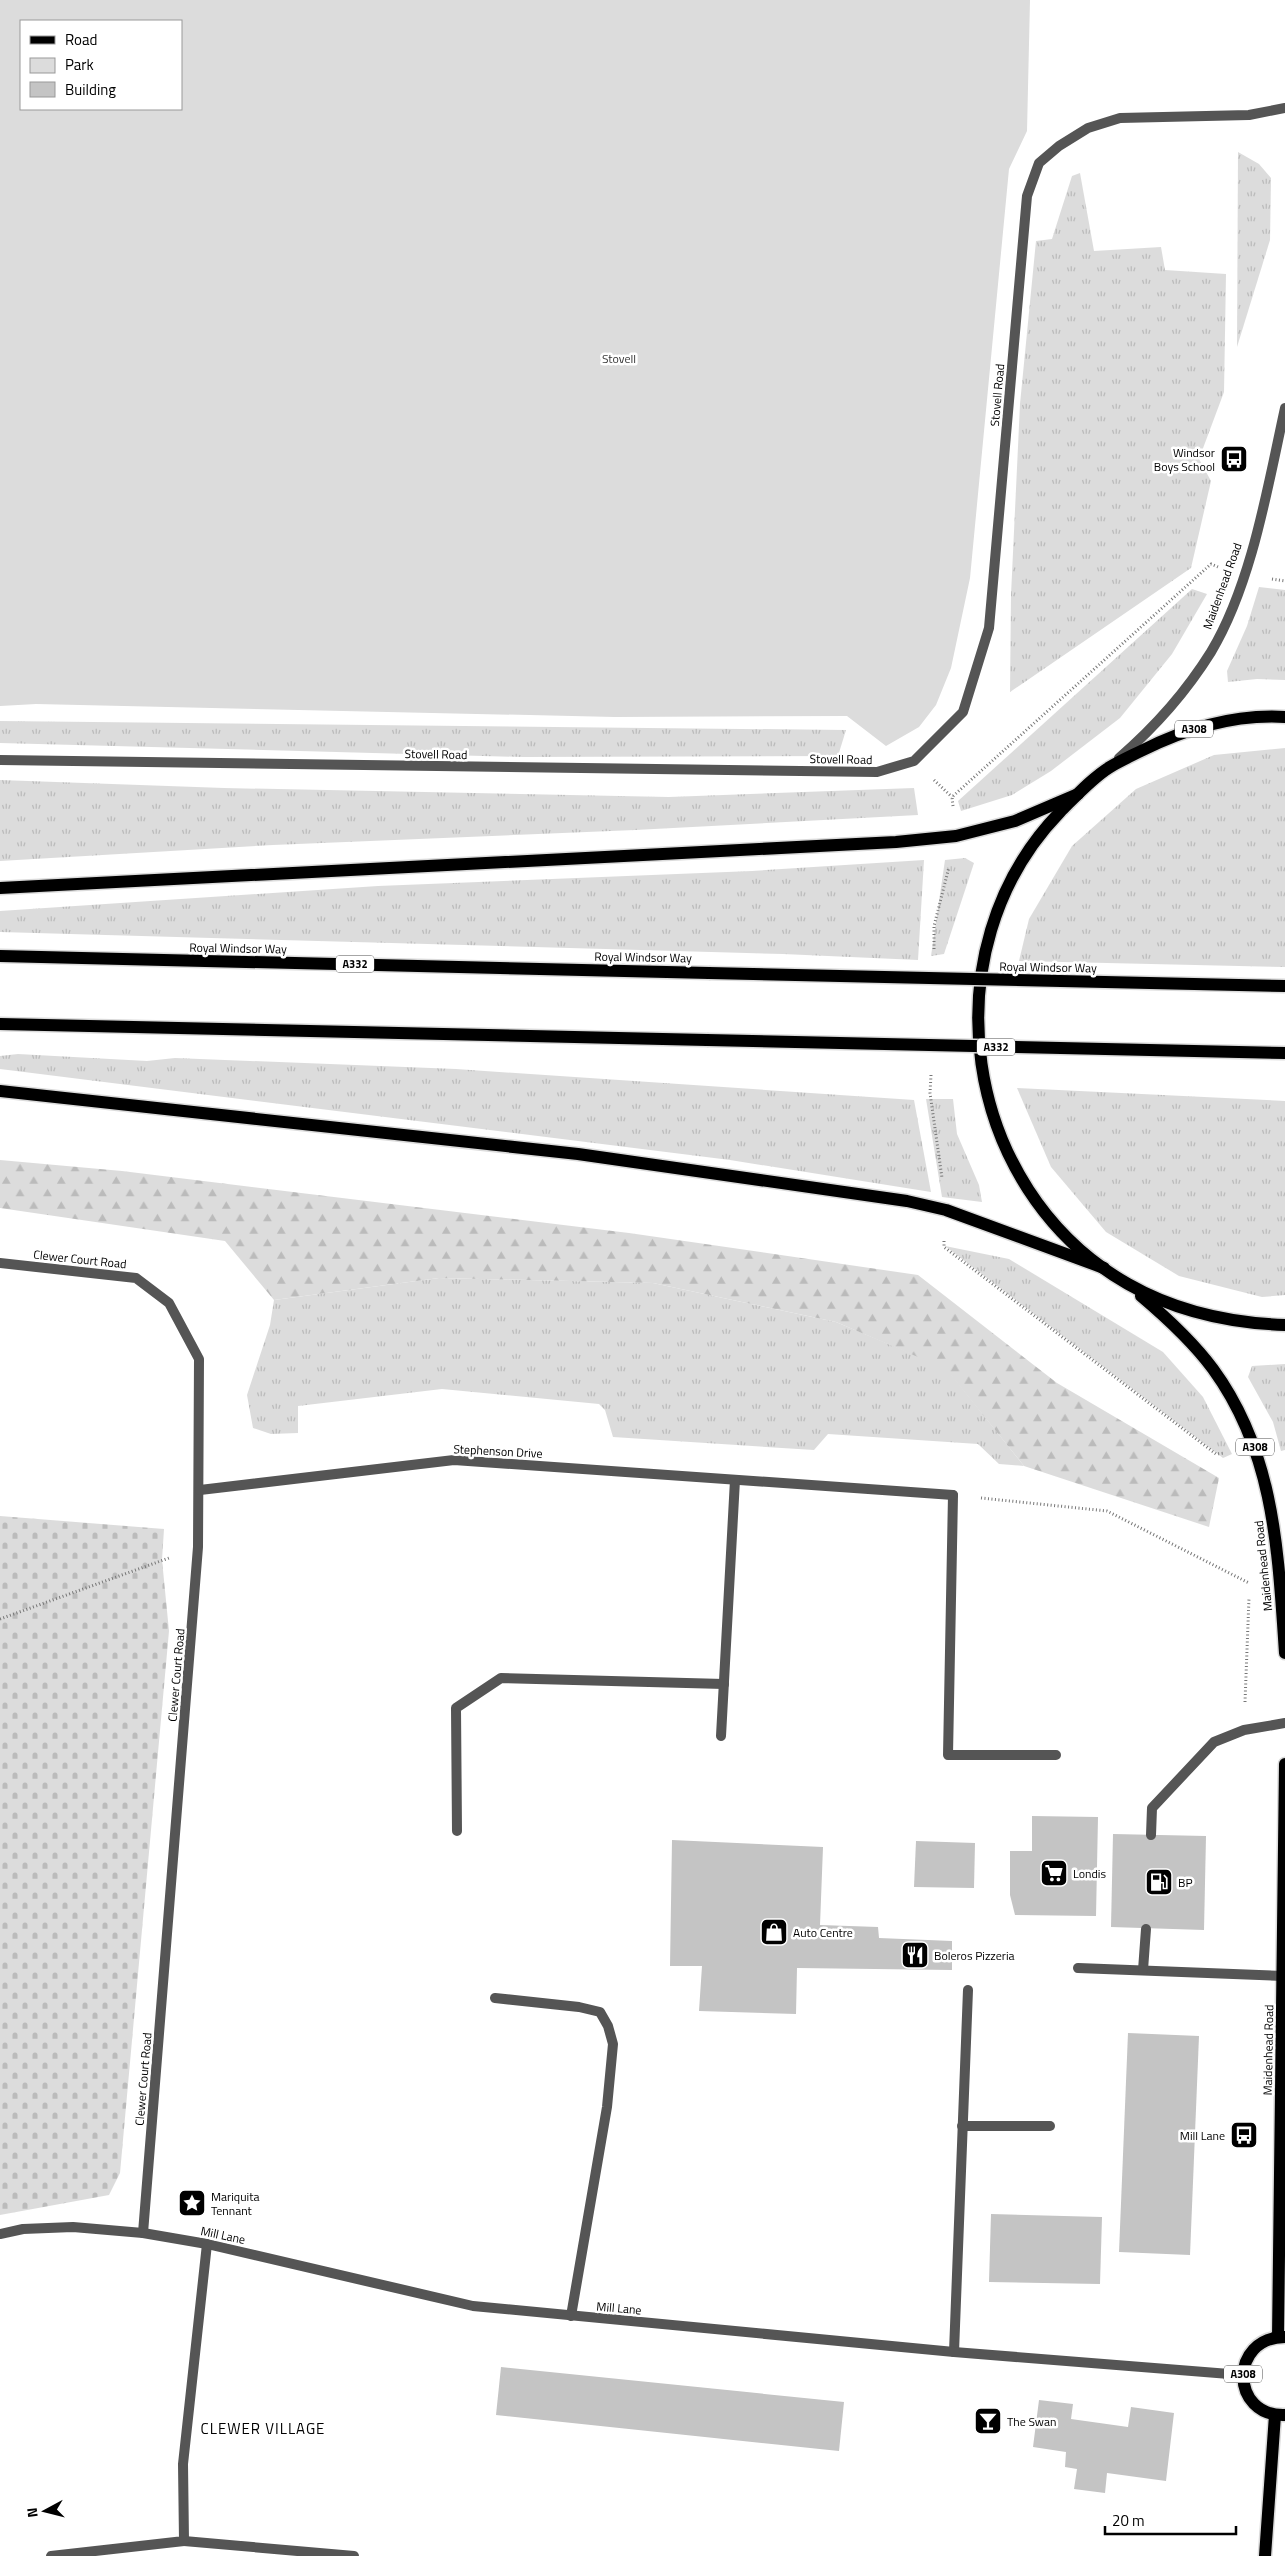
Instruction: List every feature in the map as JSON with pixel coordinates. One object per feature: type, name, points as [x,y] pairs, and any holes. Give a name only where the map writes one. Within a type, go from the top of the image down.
[{"type":"main road","name":"A308","points":[[1285,717],[1236,720],[1200,727],[1162,741],[1109,767],[1078,794],[1050,822],[1029,850],[1008,886],[993,923],[983,963],[977,1013],[980,1066],[991,1111],[1005,1149],[1024,1184],[1049,1217],[1076,1245],[1104,1268],[1128,1284],[1165,1302],[1199,1314],[1243,1323],[1285,1326]]},
{"type":"main road","points":[[0,888],[896,842],[956,836],[1015,821],[1078,794]]},
{"type":"main road","name":"Royal Windsor Way","points":[[0,956],[1285,986]]},
{"type":"main road","name":"A332","points":[[0,1024],[1285,1053]]},
{"type":"main road","points":[[0,1091],[578,1154],[907,1201],[946,1210],[1104,1268]]},
{"type":"main road","name":"Maidenhead Road","points":[[1128,1284],[1191,1342],[1212,1368],[1246,1423],[1258,1456],[1274,1526],[1285,1653]]},
{"type":"main road","name":"Maidenhead Road","points":[[1242,2375],[1245,2362],[1253,2350],[1263,2342],[1281,2337],[1285,1764]]},
{"type":"main road","name":"A308","points":[[1242,2375],[1245,2389],[1252,2401],[1261,2410],[1280,2415],[1265,2556]]},
{"type":"street","name":"Stovell Road","points":[[0,760],[877,772],[914,761],[963,712],[989,628],[1027,196],[1039,163],[1059,146],[1088,128],[1120,118],[1249,115],[1285,108]]},
{"type":"street","name":"Maidenhead Road","points":[[1109,767],[1164,714],[1191,682],[1212,650],[1229,613],[1254,539],[1285,408]]},
{"type":"street","name":"Clewer Court Road","points":[[0,1262],[136,1278],[169,1302],[199,1359],[200,1490],[198,1547],[143,2233]]},
{"type":"street","name":"Stephenson Drive","points":[[200,1490],[454,1460],[953,1495]]},
{"type":"street","points":[[721,1736],[735,1480]]},
{"type":"street","points":[[953,1495],[948,1755],[1056,1755]]},
{"type":"street","points":[[457,1831],[456,1708],[501,1678],[724,1684]]},
{"type":"street","points":[[1151,1835],[1152,1808],[1214,1742],[1244,1730],[1285,1723]]},
{"type":"street","points":[[1143,1970],[1146,1929]]},
{"type":"street","points":[[1078,1968],[1283,1976]]},
{"type":"street","points":[[954,2352],[968,1990]]},
{"type":"street","points":[[495,1998],[579,2007],[600,2012],[608,2026],[613,2044],[607,2107],[571,2316]]},
{"type":"street","points":[[962,2126],[1050,2126]]},
{"type":"street","name":"Mill Lane","points":[[0,2234],[23,2229],[73,2227],[143,2233],[206,2244],[472,2306],[954,2352],[1242,2375]]},
{"type":"street","points":[[184,2542],[183,2464],[206,2244]]},
{"type":"street","points":[[51,2556],[184,2542],[354,2556]]},
{"type":"path","points":[[1225,1453],[1228,1461]]},
{"type":"path","points":[[953,1495],[1107,1510],[1249,1585],[1249,1576]]},
{"type":"path","points":[[0,1620],[198,1547]]},
{"type":"path","points":[[1244,1730],[1249,1595]]},
{"type":"green space","name":"Stovell","points":[[0,0],[1030,0],[1027,131],[1009,169],[970,578],[951,668],[936,705],[919,727],[886,746],[847,716],[615,717],[36,704],[0,706]]},
{"type":"green space","points":[[1238,152],[1259,164],[1271,178],[1270,240],[1237,347]]},
{"type":"green space","points":[[1080,173],[1094,251],[1161,247],[1165,270],[1226,274],[1224,392],[1199,459],[1211,481],[1191,568],[1010,692],[1011,595],[1020,404],[1036,241],[1052,239],[1072,176]]},
{"type":"green space","points":[[1259,587],[1285,590],[1285,680],[1257,679],[1228,682],[1227,671],[1247,626]]},
{"type":"green space","points":[[1192,589],[1207,594],[1172,654],[1120,718],[1051,771],[1012,795],[961,811],[958,801]]},
{"type":"green space","points":[[0,721],[846,730],[838,756],[523,757],[0,743]]},
{"type":"green space","points":[[1285,748],[1285,967],[1019,961],[1029,919],[1072,846],[1136,789],[1214,755]]},
{"type":"green space","points":[[0,780],[224,788],[669,797],[914,788],[918,815],[635,830],[273,845],[0,861]]},
{"type":"green space","points":[[965,858],[974,863],[944,954],[931,956],[945,860]]},
{"type":"green space","points":[[924,860],[918,960],[783,954],[0,932],[0,911],[378,886],[752,871]]},
{"type":"green space","points":[[18,1054],[147,1061],[175,1058],[456,1069],[914,1100],[931,1192],[730,1160],[0,1069],[0,1056]]},
{"type":"green space","points":[[1017,1088],[1285,1101],[1285,1295],[1262,1297],[1179,1276],[1106,1232],[1051,1167]]},
{"type":"green space","points":[[926,1099],[953,1099],[957,1134],[979,1185],[982,1202],[942,1197]]},
{"type":"green space","points":[[0,1160],[122,1171],[629,1233],[918,1275],[1057,1383],[1219,1478],[1209,1527],[1024,1466],[946,1369],[836,1322],[653,1283],[439,1278],[274,1300],[225,1241],[0,1208]]},
{"type":"green space","points":[[945,1246],[1009,1259],[1163,1352],[1203,1397],[1232,1454],[1223,1458]]},
{"type":"green space","points":[[439,1278],[653,1283],[836,1322],[946,1368],[1024,1466],[999,1464],[978,1444],[828,1434],[814,1450],[613,1437],[605,1410],[599,1404],[442,1389],[298,1406],[298,1433],[271,1434],[253,1428],[247,1395],[270,1325],[274,1300]]},
{"type":"green space","points":[[1285,1364],[1285,1450],[1281,1451],[1273,1422],[1248,1377],[1252,1366]]},
{"type":"green space","points":[[0,1516],[164,1529],[162,1560],[169,1631],[120,2173],[109,2195],[0,2215]]},
{"type":"building","name":"Londis","points":[[1032,1816],[1098,1817],[1096,1916],[1015,1915],[1010,1895],[1010,1851],[1032,1851]]},
{"type":"building","name":"BP","points":[[1113,1834],[1206,1836],[1204,1930],[1111,1927]]},
{"type":"building","name":"Auto Centre","points":[[672,1840],[823,1847],[820,1925],[878,1927],[879,1938],[952,1941],[952,1970],[797,1968],[796,2014],[699,2011],[702,1966],[670,1966]]},
{"type":"building","points":[[916,1841],[975,1843],[974,1888],[914,1887]]},
{"type":"building","points":[[1128,2033],[1199,2036],[1190,2255],[1119,2252]]},
{"type":"building","points":[[991,2214],[1102,2217],[1100,2284],[989,2282]]},
{"type":"building","points":[[501,2367],[844,2402],[839,2451],[496,2415]]},
{"type":"building","points":[[1039,2400],[1073,2404],[1071,2419],[1128,2427],[1131,2407],[1174,2413],[1166,2481],[1107,2473],[1105,2493],[1074,2489],[1077,2469],[1065,2467],[1066,2452],[1033,2447]]},
{"type":"place","name":"Windsor Boys School","points":[[1234,459]]},
{"type":"place","name":"Londis","points":[[1054,1873]]},
{"type":"place","name":"BP","points":[[1159,1882]]},
{"type":"place","name":"Auto Centre","points":[[774,1932]]},
{"type":"place","name":"Boleros Pizzeria","points":[[915,1955]]},
{"type":"place","name":"Mill Lane","points":[[1244,2135]]},
{"type":"place","name":"Mariquita Tennant","points":[[192,2203]]},
{"type":"place","name":"The Swan","points":[[988,2421]]},
{"type":"district","name":"CLEWER VILLAGE","points":[[263,2428]]}]
